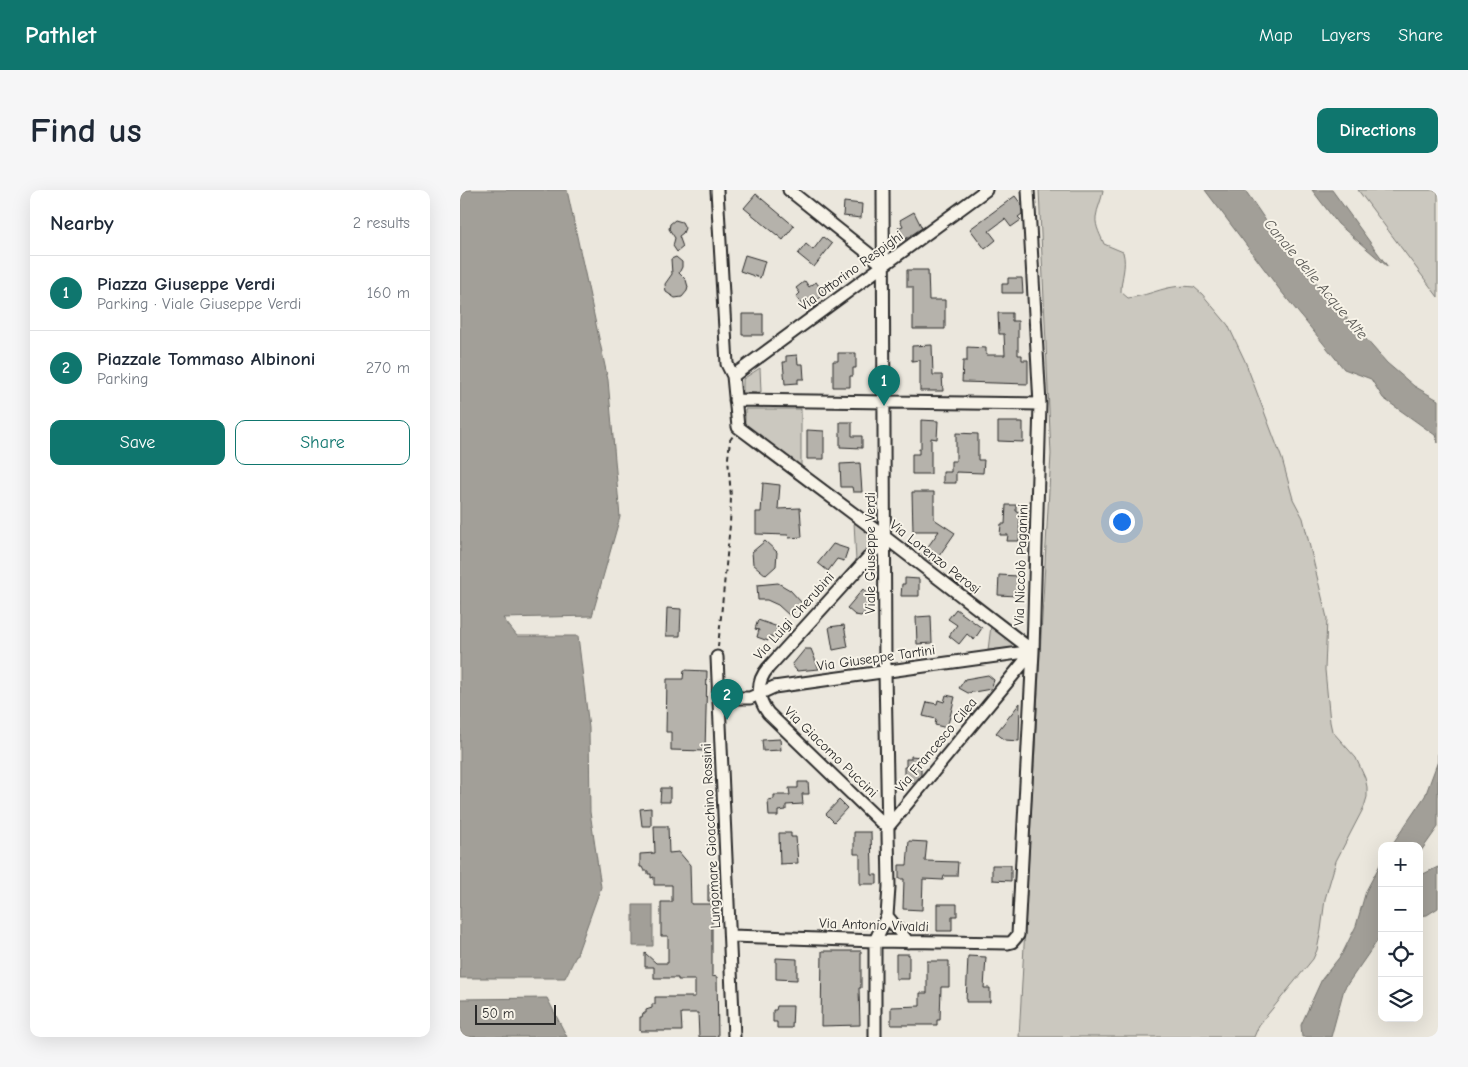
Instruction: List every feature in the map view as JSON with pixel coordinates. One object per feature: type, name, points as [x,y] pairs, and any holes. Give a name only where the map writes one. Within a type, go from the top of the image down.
[{"type":"street","points":[[717,190],[727,364],[734,376],[738,427]]},
{"type":"street","points":[[789,190],[883,265]]},
{"type":"street","name":"Viale Giuseppe Verdi","points":[[883,190],[886,538],[885,672],[889,887],[887,916]]},
{"type":"street","name":"Via Ottorino Respighi","points":[[734,376],[986,190]]},
{"type":"street","name":"Via Niccolò Paganini","points":[[1016,940],[1020,930],[1033,651],[1040,404],[1028,190]]},
{"type":"street","points":[[735,400],[1040,404]]},
{"type":"street","name":"Via Lorenzo Perosi","points":[[738,427],[1033,651]]},
{"type":"street","name":"Via Luigi Cherubini","points":[[760,694],[760,682],[764,672],[886,538]]},
{"type":"street","name":"Via Giuseppe Tartini","points":[[719,698],[750,698],[774,687],[1033,651]]},
{"type":"street","name":"Via Francesco Cilea","points":[[887,828],[1033,651]]},
{"type":"street","name":"Lungomare Gioacchino Rossini","points":[[717,657],[731,936],[734,1037]]},
{"type":"street","name":"Via Giacomo Puccini","points":[[760,694],[762,704],[768,713],[887,828]]},
{"type":"street","points":[[875,1037],[875,941],[887,916],[908,942]]},
{"type":"street","name":"Via Antonio Vivaldi","points":[[731,936],[908,942],[1008,943],[1016,940]]},
{"type":"path","points":[[717,657],[730,525],[731,497],[728,458],[730,440],[738,427]]},
{"type":"shaded area","points":[[460,190],[567,190],[608,380],[620,517],[592,616],[503,618],[517,636],[578,636],[589,728],[590,812],[601,887],[577,954],[565,978],[460,978]]},
{"type":"shaded area","points":[[1039,190],[1103,190],[1096,224],[1104,244],[1123,252],[1121,292],[1128,298],[1168,288],[1194,287],[1228,325],[1245,361],[1282,459],[1293,499],[1303,518],[1327,618],[1325,670],[1332,731],[1356,758],[1365,778],[1367,797],[1364,807],[1336,861],[1325,899],[1317,950],[1313,959],[1259,1025],[1254,1037],[1019,1037],[1051,454]]},
{"type":"shaded area","points":[[1205,190],[1245,190],[1281,243],[1387,363],[1414,386],[1438,400],[1438,443],[1435,435],[1383,398],[1371,379],[1344,369],[1280,290]]},
{"type":"shaded area","points":[[1312,190],[1332,190],[1388,267],[1338,224]]},
{"type":"shaded area","points":[[1358,190],[1438,190],[1438,297]]},
{"type":"shaded area","points":[[760,368],[761,392],[743,393],[743,379]]},
{"type":"shaded area","points":[[745,409],[801,409],[801,466],[745,424]]},
{"type":"shaded area","points":[[854,522],[877,540],[856,561]]},
{"type":"shaded area","points":[[991,626],[1018,647],[988,650]]},
{"type":"shaded area","points":[[1438,761],[1438,827],[1423,848],[1423,842],[1394,842],[1425,796]]},
{"type":"shaded area","points":[[1438,867],[1438,908],[1423,916],[1423,887],[1423,874]]},
{"type":"shaded area","points":[[1378,868],[1378,940],[1344,989],[1331,1037],[1302,1037],[1301,1025],[1322,979],[1342,954],[1356,926],[1366,891]]},
{"type":"shaded area","points":[[633,905],[653,905],[653,946],[633,946]]},
{"type":"shaded area","points":[[547,998],[567,1037],[460,1037],[460,999]]},
{"type":"building","points":[[756,194],[794,226],[783,240],[744,208]]},
{"type":"building","points":[[1015,196],[1021,204],[1022,214],[1018,217],[1021,220],[1011,227],[1005,219],[989,231],[996,240],[985,249],[970,229]]},
{"type":"building","points":[[844,202],[862,204],[861,218],[843,216]]},
{"type":"building","points":[[914,212],[922,228],[904,240],[898,228],[903,226],[900,220]]},
{"type":"building","points":[[675,220],[682,222],[685,228],[679,236],[683,247],[677,252],[673,246],[675,238],[669,229],[670,224]]},
{"type":"building","points":[[823,237],[832,244],[814,267],[798,254],[806,244],[813,250]]},
{"type":"building","points":[[745,255],[765,261],[760,278],[740,271]]},
{"type":"building","points":[[676,257],[682,262],[679,273],[686,280],[688,287],[682,297],[675,298],[666,292],[665,284],[672,274],[671,259]]},
{"type":"building","points":[[907,270],[928,270],[929,300],[945,300],[945,329],[913,329],[913,287],[907,287]]},
{"type":"building","points":[[1008,278],[1022,278],[1023,293],[1002,293],[1002,284],[1008,284]]},
{"type":"building","points":[[805,281],[809,287],[816,282],[825,294],[805,309],[796,297],[800,293],[796,288]]},
{"type":"building","points":[[998,313],[1012,313],[1012,321],[1018,321],[1018,355],[1022,355],[1022,360],[1028,360],[1028,384],[962,382],[963,361],[967,361],[967,347],[986,348],[986,355],[1005,355],[1004,334],[999,334]]},
{"type":"building","points":[[742,314],[763,314],[763,335],[742,335]]},
{"type":"building","points":[[932,345],[933,375],[942,375],[943,391],[920,391],[920,360],[912,361],[912,346]]},
{"type":"building","points":[[838,353],[856,353],[856,368],[853,368],[853,376],[850,376],[850,387],[833,387],[833,361],[838,361]]},
{"type":"building","points":[[797,355],[798,364],[803,364],[804,379],[798,379],[798,383],[785,384],[783,362],[786,362],[786,356]]},
{"type":"building","points":[[921,420],[938,421],[937,439],[931,438],[931,474],[912,474],[912,454],[919,454],[919,449],[921,449]]},
{"type":"building","points":[[840,422],[852,422],[852,436],[862,436],[862,448],[840,447]]},
{"type":"building","points":[[998,422],[1023,422],[1023,442],[998,441]]},
{"type":"building","points":[[807,430],[824,431],[824,459],[807,459]]},
{"type":"building","points":[[956,433],[978,434],[978,460],[984,460],[983,473],[956,472],[956,483],[943,483],[943,472],[951,472],[951,461],[956,461]]},
{"type":"building","points":[[860,463],[862,492],[853,492],[852,487],[841,487],[840,464]]},
{"type":"building","points":[[763,483],[780,485],[778,509],[800,508],[802,537],[789,538],[788,535],[756,534],[756,512],[761,512]]},
{"type":"building","points":[[912,492],[934,492],[934,519],[955,533],[934,563],[922,555],[939,531],[913,531]]},
{"type":"building","points":[[1006,505],[1016,505],[1016,511],[1020,512],[1019,541],[1007,541],[1008,535],[1000,535],[1001,524],[1005,524]]},
{"type":"building","points":[[765,541],[777,552],[776,566],[766,575],[753,564],[752,552]]},
{"type":"building","points":[[833,544],[848,549],[844,561],[837,559],[828,571],[818,563]]},
{"type":"building","points":[[999,575],[1018,576],[1017,596],[998,595]]},
{"type":"building","points":[[905,578],[919,579],[919,596],[901,596],[902,584],[905,584]]},
{"type":"building","points":[[778,583],[790,590],[802,603],[790,616],[778,605],[767,600],[758,600],[757,585]]},
{"type":"building","points":[[863,589],[872,596],[870,607],[861,616],[855,615],[847,608]]},
{"type":"building","points":[[667,608],[681,609],[680,636],[666,636]]},
{"type":"building","points":[[956,609],[982,628],[974,640],[967,634],[959,644],[949,636],[957,625],[948,619]]},
{"type":"building","points":[[931,616],[932,643],[917,644],[916,617]]},
{"type":"building","points":[[758,620],[778,627],[774,637],[770,636],[768,641],[757,637],[759,630],[755,629]]},
{"type":"building","points":[[844,625],[848,647],[833,650],[829,627]]},
{"type":"building","points":[[805,649],[811,649],[819,669],[797,671],[792,665]]},
{"type":"building","points":[[684,670],[707,671],[705,751],[671,750],[671,732],[666,732],[667,679],[683,679]]},
{"type":"building","points":[[988,675],[994,680],[991,689],[968,693],[959,688],[965,679]]},
{"type":"building","points":[[946,695],[955,697],[947,728],[935,725],[936,719],[923,716],[927,702],[937,704],[938,700],[944,702]]},
{"type":"building","points":[[1020,703],[1019,741],[1005,740],[996,733]]},
{"type":"building","points":[[780,739],[781,750],[763,751],[762,740]]},
{"type":"building","points":[[911,756],[921,757],[921,775],[914,783],[904,783],[906,759],[911,759]]},
{"type":"building","points":[[798,782],[808,782],[809,794],[802,794],[803,804],[786,805],[786,810],[778,811],[778,816],[769,816],[768,800],[774,799],[774,795],[790,795],[789,788],[798,788]]},
{"type":"building","points":[[661,788],[670,788],[670,802],[660,802]]},
{"type":"building","points":[[839,800],[847,808],[834,822],[826,814]]},
{"type":"building","points":[[651,808],[651,826],[642,826],[640,809]]},
{"type":"building","points":[[654,826],[668,826],[669,853],[679,852],[690,865],[691,904],[712,904],[712,976],[717,977],[718,1037],[699,1037],[698,1013],[681,1013],[682,1031],[640,1031],[640,1017],[642,1017],[643,1013],[646,1013],[646,1010],[652,1008],[652,1004],[655,1004],[655,997],[695,997],[695,980],[654,978],[654,967],[645,967],[645,953],[656,963],[668,963],[668,936],[661,936],[661,902],[672,902],[672,885],[654,885],[654,877],[651,878],[651,874],[648,874],[648,871],[644,871],[640,867],[640,854],[655,853]]},
{"type":"building","points":[[854,832],[871,832],[872,875],[877,875],[877,884],[860,884],[860,854],[854,854]]},
{"type":"building","points":[[779,833],[791,833],[791,837],[796,837],[798,863],[780,864]]},
{"type":"building","points":[[909,841],[927,842],[925,861],[958,862],[957,876],[944,876],[943,880],[923,879],[922,910],[903,909],[904,879],[899,879],[899,865],[907,865]]},
{"type":"building","points":[[992,865],[1011,865],[1011,881],[992,880]]},
{"type":"building","points":[[708,884],[717,884],[717,901],[708,901]]},
{"type":"building","points":[[937,904],[957,904],[957,916],[952,916],[952,931],[937,931]]},
{"type":"building","points":[[822,951],[861,951],[860,1025],[821,1026]]},
{"type":"building","points":[[896,954],[909,954],[909,979],[896,979]]},
{"type":"building","points":[[968,956],[986,957],[984,988],[990,988],[990,1002],[966,1002]]},
{"type":"building","points":[[776,958],[797,959],[797,980],[776,979]]},
{"type":"building","points":[[927,961],[949,961],[949,987],[941,987],[940,1020],[937,1020],[937,1025],[891,1025],[891,1007],[920,1006],[920,993],[927,993]]},
{"type":"building","points":[[777,1006],[793,1006],[792,1028],[777,1028],[777,1022],[773,1022],[773,1010],[776,1010]]},
{"type":"place","name":"Piazza Giuseppe Verdi","points":[[884,406]]},
{"type":"place","name":"Piazzale Tommaso Albinoni","points":[[727,720]]},
{"type":"water label","name":"Canale delle Acque Alte","points":[[1316,279]]}]
